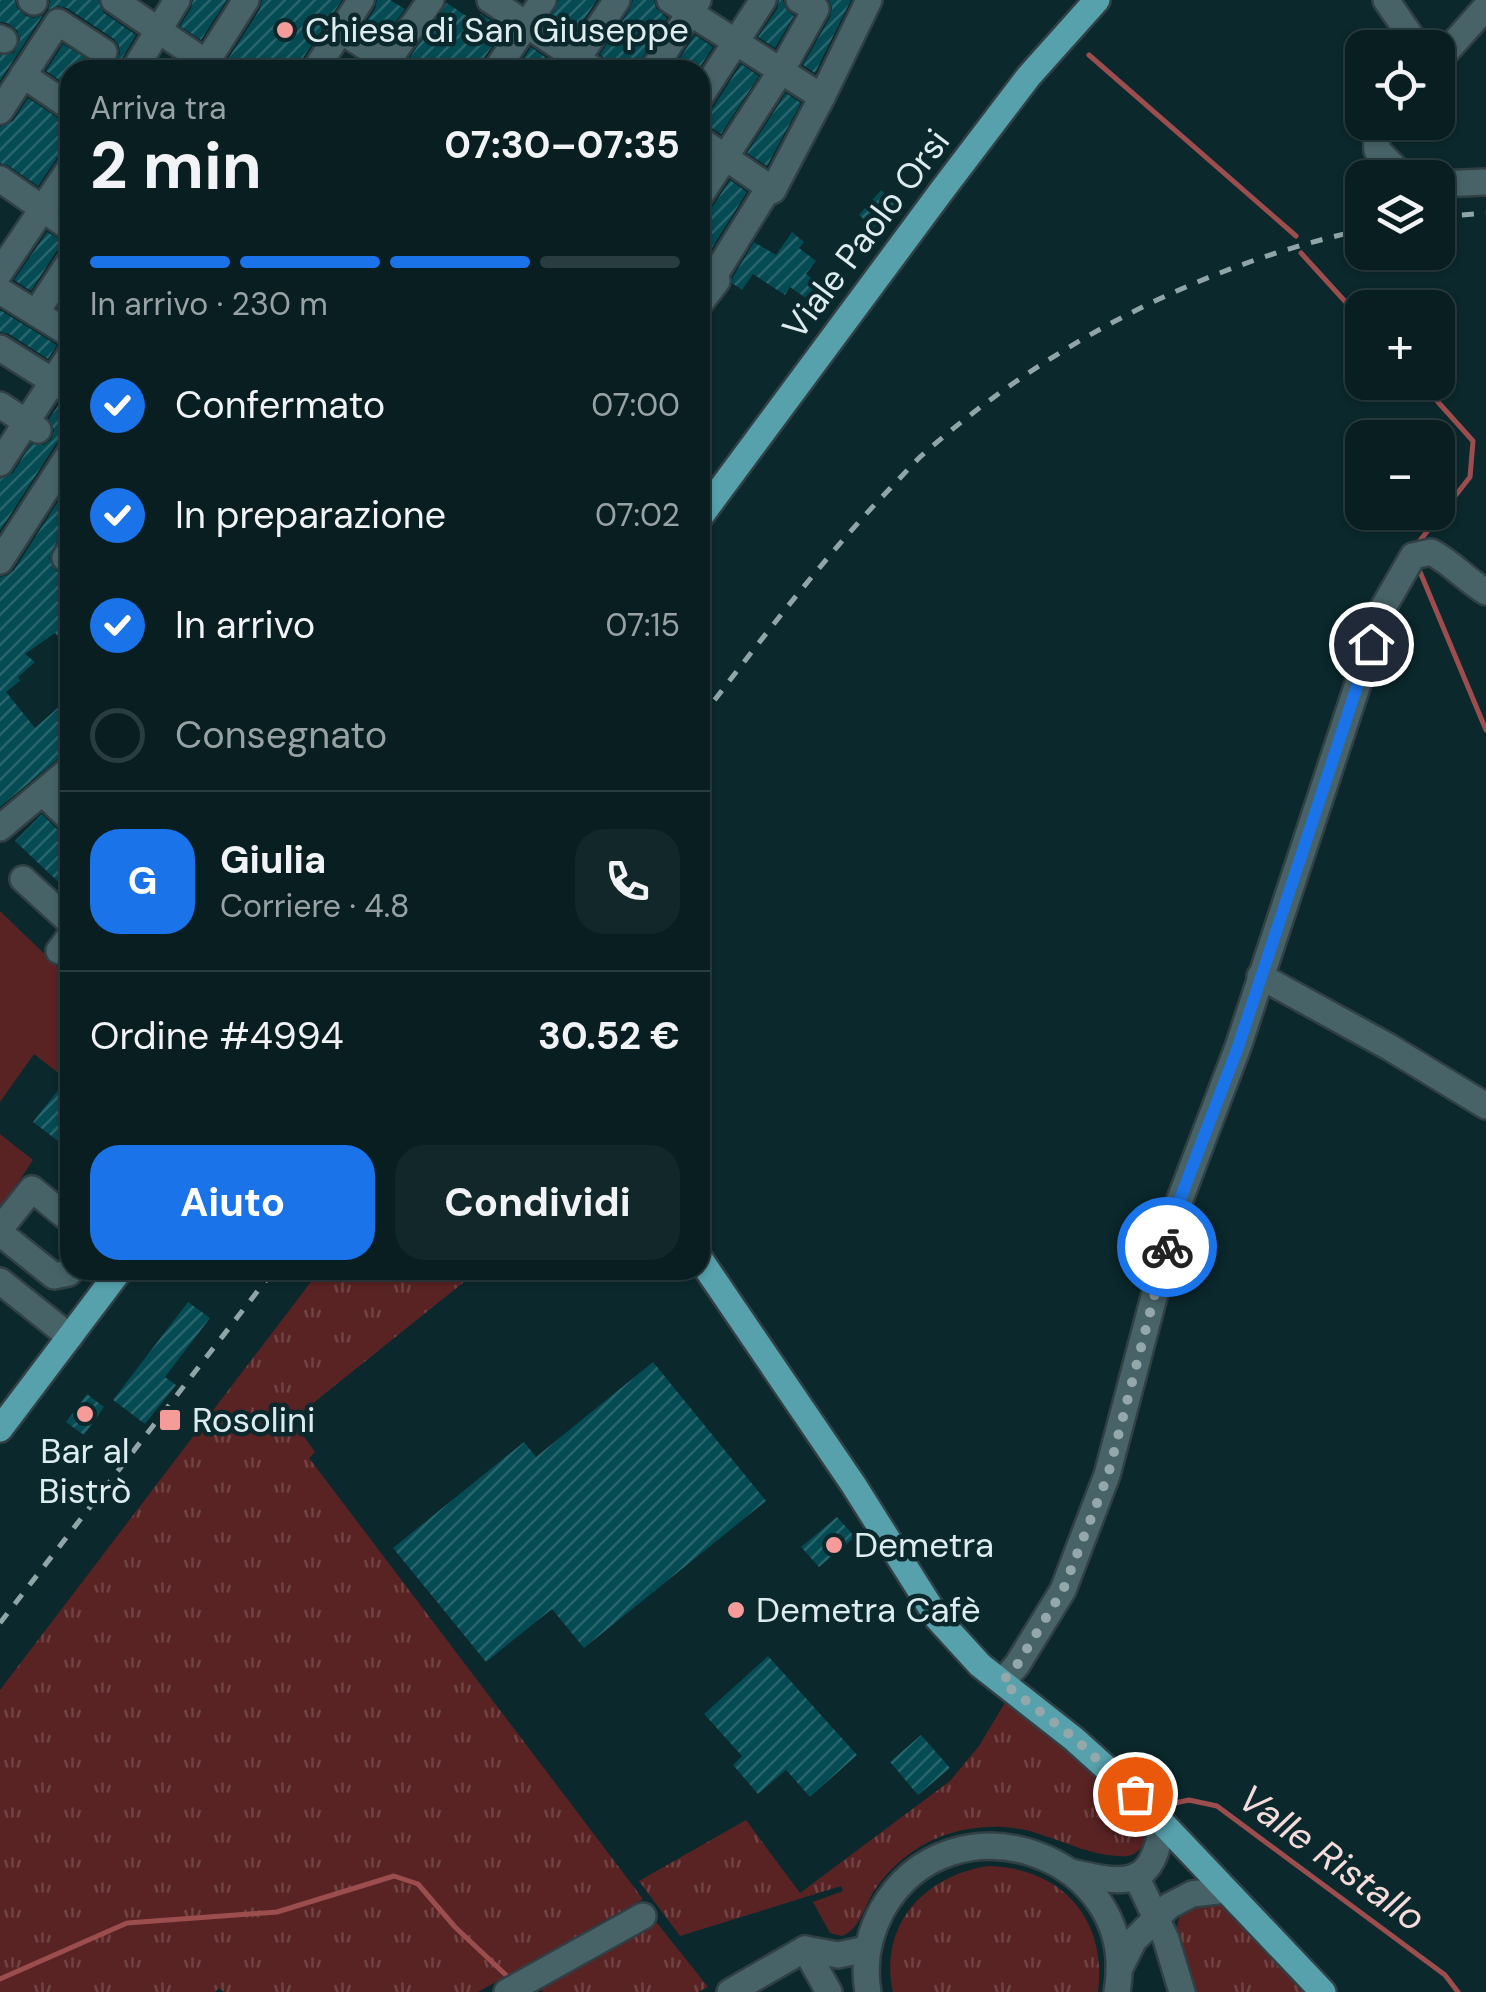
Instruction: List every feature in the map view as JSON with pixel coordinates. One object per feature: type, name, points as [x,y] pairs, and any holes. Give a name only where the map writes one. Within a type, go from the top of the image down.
[{"type":"main road","name":"Viale Paolo Orsi","points":[[710,504],[1008,104],[1098,0]]},
{"type":"main road","points":[[710,1274],[853,1484],[938,1619],[980,1665],[1074,1738],[1135,1794],[1323,1992]]},
{"type":"main road","points":[[0,1429],[112,1280]]},
{"type":"street","points":[[114,0],[163,19],[210,60]]},
{"type":"street","points":[[213,60],[246,0]]},
{"type":"street","points":[[322,60],[361,0]]},
{"type":"street","points":[[394,60],[432,0]]},
{"type":"street","points":[[490,0],[573,60]]},
{"type":"street","points":[[503,60],[543,0]]},
{"type":"street","points":[[584,60],[617,0]]},
{"type":"street","points":[[710,82],[764,0]]},
{"type":"street","points":[[710,275],[716,273],[765,194],[773,190],[869,0]]},
{"type":"street","points":[[1386,0],[1407,30]]},
{"type":"street","points":[[658,60],[686,4],[736,42],[822,97]]},
{"type":"street","points":[[710,180],[781,71],[807,5]]},
{"type":"street","points":[[1455,42],[1486,7]]},
{"type":"street","points":[[140,60],[163,19]]},
{"type":"street","points":[[0,111],[58,22],[104,52]]},
{"type":"street","points":[[341,31],[380,60]]},
{"type":"street","points":[[23,75],[60,99]]},
{"type":"street","points":[[710,147],[773,190]]},
{"type":"street","points":[[0,180],[60,221]]},
{"type":"street","points":[[1455,183],[1486,182]]},
{"type":"street","points":[[0,272],[60,183]]},
{"type":"street","points":[[36,313],[60,276]]},
{"type":"street","points":[[0,291],[60,328]]},
{"type":"street","points":[[0,348],[57,384],[51,440],[11,522],[0,562]]},
{"type":"street","points":[[0,405],[51,440]]},
{"type":"street","points":[[0,463],[51,440]]},
{"type":"street","points":[[1002,1682],[1017,1665],[1063,1590],[1108,1475],[1179,1202],[1238,1047],[1384,608],[1413,556],[1431,552],[1486,592]]},
{"type":"street","points":[[0,828],[60,779]]},
{"type":"street","points":[[43,793],[60,809]]},
{"type":"street","points":[[23,879],[60,913]]},
{"type":"street","points":[[1260,976],[1486,1106]]},
{"type":"street","points":[[60,1212],[32,1189],[0,1231],[54,1276],[60,1275]]},
{"type":"street","points":[[84,1280],[103,1291]]},
{"type":"street","points":[[0,1282],[70,1336]]},
{"type":"street","points":[[1142,1873],[1159,1845],[1162,1822]]},
{"type":"street","points":[[868,1992],[868,1950],[875,1923],[889,1899],[907,1878],[942,1855],[982,1845],[1010,1846],[1037,1853],[1070,1872],[1090,1891],[1114,1935],[1118,1981]]},
{"type":"street","points":[[1070,1872],[1118,1880],[1194,1856]]},
{"type":"street","points":[[1163,1913],[1184,1882],[1194,1856]]},
{"type":"street","points":[[1142,1873],[1163,1913],[1166,1939],[1182,1992]]},
{"type":"street","points":[[1118,1981],[1134,1940],[1163,1913],[1192,1894],[1226,1890]]},
{"type":"street","points":[[512,1991],[643,1916]]},
{"type":"street","points":[[730,1992],[805,1949],[838,1955],[868,1950]]},
{"type":"street","points":[[805,1949],[829,1992]]},
{"type":"green space","points":[[0,911],[60,967],[60,1074],[34,1054],[0,1102]]},
{"type":"green space","points":[[0,1134],[33,1160],[0,1209]]},
{"type":"green space","points":[[312,1280],[467,1280],[292,1420],[315,1452],[309,1458],[643,1899],[478,1992],[224,1992],[219,1988],[215,1992],[0,1992],[0,1690]]},
{"type":"green space","points":[[1006,1701],[1068,1747],[1119,1793],[1136,1815],[1144,1835],[1137,1852],[1124,1856],[1099,1854],[1009,1827],[973,1828],[948,1834],[917,1848],[899,1862],[876,1888],[854,1928],[842,1936],[830,1933],[813,1902],[843,1891],[841,1886],[680,1936],[639,1881],[746,1820],[800,1893],[950,1781],[979,1746]]},
{"type":"green space","points":[[989,1866],[1038,1876],[1074,1902],[1095,1942],[1098,1992],[893,1992],[893,1945],[911,1907],[945,1880]]},
{"type":"green space","points":[[1221,1901],[1303,1992],[1193,1992],[1178,1921],[1188,1904]]},
{"type":"green space","points":[[657,1923],[708,1987],[698,1992],[543,1992],[540,1987]]},
{"type":"building","points":[[0,0],[15,0],[26,16],[43,15],[0,81],[0,55],[14,53],[20,40],[17,30],[0,22]]},
{"type":"building","points":[[50,0],[98,0],[104,13],[136,35],[121,60],[116,60],[120,54],[114,39],[67,8],[48,10]]},
{"type":"building","points":[[193,0],[227,0],[201,40],[180,26]]},
{"type":"building","name":"Chiesa di San Giuseppe","points":[[262,0],[342,0],[302,60],[229,60]]},
{"type":"building","points":[[377,0],[390,0],[405,9],[383,39],[363,26]]},
{"type":"building","points":[[559,0],[597,0],[573,36],[549,20]]},
{"type":"building","points":[[633,0],[654,0],[656,8],[667,18],[641,60],[606,60],[600,54]]},
{"type":"building","points":[[779,0],[794,16],[775,48],[758,37]]},
{"type":"building","points":[[829,0],[851,0],[815,73],[803,65],[830,17]]},
{"type":"building","points":[[447,3],[475,22],[481,14],[504,29],[483,60],[410,57]]},
{"type":"building","points":[[695,35],[713,47],[705,60],[679,60]]},
{"type":"building","points":[[63,44],[89,60],[60,60],[60,80],[46,71]]},
{"type":"building","points":[[531,47],[549,60],[523,60]]},
{"type":"building","points":[[741,64],[759,76],[721,134],[710,127],[710,109]]},
{"type":"building","points":[[786,93],[801,103],[767,166],[747,153]]},
{"type":"building","points":[[28,98],[60,119],[60,157],[38,186],[0,163],[0,127],[13,121]]},
{"type":"building","points":[[730,180],[747,192],[710,251],[710,207]]},
{"type":"building","points":[[881,190],[896,203],[874,228],[859,215]]},
{"type":"building","points":[[47,232],[60,239],[60,249],[31,291],[14,280]]},
{"type":"building","points":[[792,232],[804,242],[799,248],[816,261],[806,274],[834,295],[823,310],[790,287],[785,295],[753,274],[742,290],[732,283],[754,242],[776,255]]},
{"type":"building","points":[[0,310],[57,345],[48,359],[0,332]]},
{"type":"building","points":[[60,404],[60,441],[0,531],[0,479],[13,473],[31,444],[44,445],[51,440],[54,430],[49,419]]},
{"type":"building","points":[[60,499],[60,538],[49,558],[60,573],[60,639],[55,633],[25,654],[35,662],[6,692],[35,728],[60,706],[60,757],[0,807],[0,577],[14,570]]},
{"type":"building","points":[[42,814],[60,832],[60,884],[15,841]]},
{"type":"building","points":[[59,1089],[60,1090],[60,1142],[33,1122]]},
{"type":"building","points":[[188,1302],[210,1318],[165,1377],[176,1385],[145,1424],[113,1400]]},
{"type":"building","points":[[653,1362],[766,1501],[584,1648],[552,1609],[486,1662],[393,1548],[524,1442],[536,1457]]},
{"type":"building","name":"Bar al Bistrò","points":[[87,1394],[104,1407],[84,1435],[66,1422]]},
{"type":"building","points":[[837,1517],[855,1537],[819,1567],[801,1547]]},
{"type":"building","points":[[768,1656],[857,1755],[810,1797],[786,1770],[758,1794],[733,1765],[742,1756],[704,1714]]},
{"type":"building","points":[[921,1735],[950,1768],[918,1795],[890,1762]]},
{"type":"waterway","points":[[1089,55],[1296,236]]},
{"type":"waterway","points":[[1301,253],[1345,301]]},
{"type":"waterway","points":[[1418,543],[1470,477],[1473,441],[1436,400]]},
{"type":"waterway","points":[[1418,567],[1486,730]]},
{"type":"waterway","name":"Valle Ristallo","points":[[1161,1806],[1189,1800],[1217,1806],[1445,1975],[1458,1992]]},
{"type":"waterway","name":"Valle Ristallo","points":[[0,1979],[127,1923],[277,1912],[394,1876],[418,1884],[455,1927],[507,1976]]},
{"type":"railway","points":[[1455,216],[1486,213]]},
{"type":"railway","points":[[710,706],[854,527],[920,457],[968,417],[1019,380],[1127,315],[1242,265],[1345,234]]},
{"type":"railway","points":[[0,1623],[266,1280]]},
{"type":"way so far","points":[[1135,1794],[1074,1738],[1002,1682],[1017,1665],[1063,1590],[1108,1475],[1167,1247]]},
{"type":"place","name":"Chiesa di San Giuseppe","points":[[285,30]]},
{"type":"place","name":"Bar al Bistrò","points":[[85,1414]]},
{"type":"place","name":"Rosolini","points":[[170,1420]]},
{"type":"place","name":"Demetra","points":[[834,1545]]},
{"type":"place","name":"Demetra Cafè","points":[[736,1610]]},
{"type":"route","points":[[1167,1247],[1179,1202],[1238,1047],[1310,835],[1371,644]]}]
